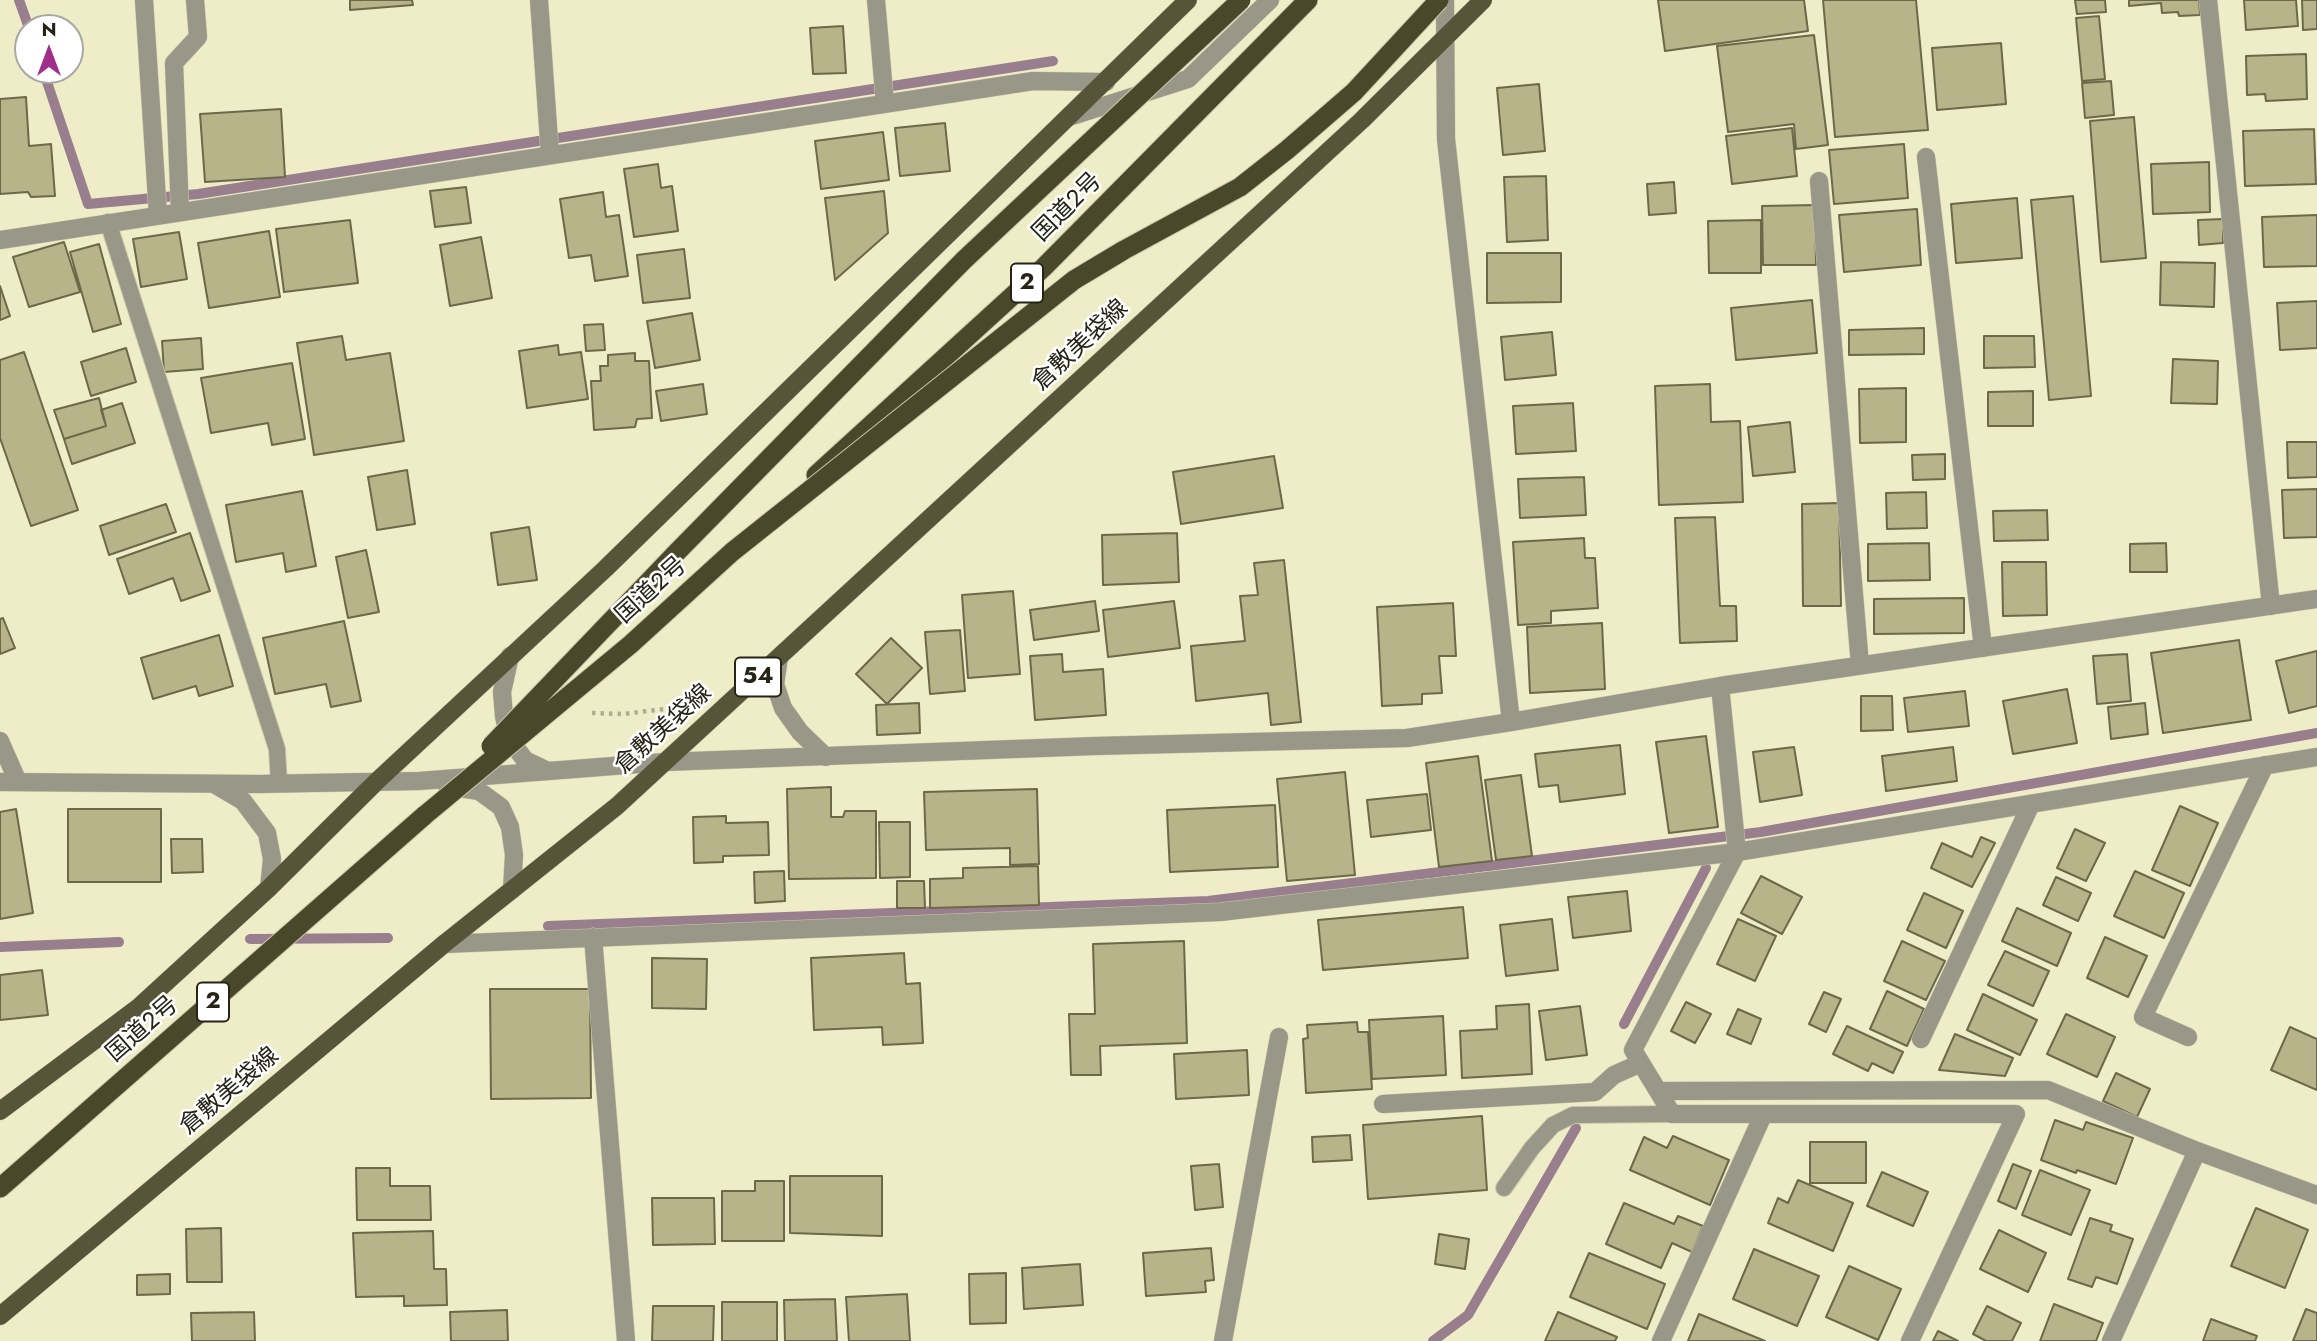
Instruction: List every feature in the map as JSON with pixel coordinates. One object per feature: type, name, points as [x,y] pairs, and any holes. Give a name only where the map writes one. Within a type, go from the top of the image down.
[{"type":"highway","points":[[425,815],[677,552],[964,260],[1241,0]]},
{"type":"highway","name":"国道2号","points":[[0,1188],[425,815],[631,644],[1043,268],[1308,0]]},
{"type":"highway","points":[[732,552],[1074,280],[1240,187],[1354,92],[1439,0]]},
{"type":"main road","points":[[0,1111],[139,1007],[269,888],[376,782],[605,569],[1188,0]]},
{"type":"main road","name":"倉敷美袋線","points":[[0,1316],[444,944],[617,806],[1352,130],[1483,0]]},
{"type":"street","points":[[144,0],[158,204]]},
{"type":"street","points":[[179,201],[174,63],[198,37],[195,0]]},
{"type":"street","points":[[539,0],[549,144]]},
{"type":"street","points":[[876,0],[884,93]]},
{"type":"street","points":[[1069,117],[1188,79],[1270,0]]},
{"type":"street","points":[[1445,0],[1446,139],[1511,722]]},
{"type":"street","points":[[2208,0],[2271,606]]},
{"type":"street","points":[[0,240],[108,222],[158,204],[884,93],[1033,81],[1106,82]]},
{"type":"street","points":[[1926,157],[1983,648]]},
{"type":"street","points":[[1819,181],[1860,665]]},
{"type":"street","points":[[0,741],[9,782],[279,783],[419,781],[665,762],[1095,746],[1408,738],[1720,686],[2317,599]]},
{"type":"street","points":[[510,656],[502,692],[509,739],[525,760],[548,771]]},
{"type":"street","points":[[779,658],[775,684],[783,708],[800,732],[825,757]]},
{"type":"street","points":[[1720,686],[1736,842],[1633,1051],[1672,1114],[2016,1114],[1910,1341]]},
{"type":"street","points":[[444,944],[1220,912],[2031,804],[2317,757]]},
{"type":"street","points":[[2188,1037],[2143,1017],[2265,765]]},
{"type":"street","points":[[419,781],[479,791],[501,807],[510,827],[514,855],[512,890]]},
{"type":"street","points":[[211,782],[243,801],[267,834],[272,859],[269,888]]},
{"type":"street","points":[[1921,1039],[2031,804]]},
{"type":"street","points":[[593,937],[626,1341]]},
{"type":"street","points":[[1223,1341],[1279,1037]]},
{"type":"street","points":[[1383,1104],[1595,1092],[1614,1075],[1641,1063]]},
{"type":"street","points":[[1658,1091],[2048,1090],[2197,1151],[2317,1195]]},
{"type":"street","points":[[1661,1341],[1763,1115]]},
{"type":"street","points":[[2111,1341],[2197,1151]]},
{"type":"lane","points":[[108,222],[277,749],[279,783]]},
{"type":"lane","points":[[1584,1115],[1595,1092]]},
{"type":"lane","points":[[1504,1188],[1532,1148],[1553,1125],[1573,1115],[1672,1114]]},
{"type":"path","points":[[589,712],[623,714],[690,706]]},
{"type":"building","points":[[350,0],[412,0],[413,5],[350,10]]},
{"type":"building","points":[[1658,0],[1804,0],[1808,31],[1665,51]]},
{"type":"building","points":[[1823,0],[1916,0],[1928,130],[1835,137]]},
{"type":"building","points":[[2075,0],[2105,0],[2106,12],[2077,14]]},
{"type":"building","points":[[2129,0],[2199,0],[2200,15],[2179,16],[2178,12],[2162,13],[2161,3],[2129,6]]},
{"type":"building","points":[[2244,0],[2296,0],[2298,26],[2246,30]]},
{"type":"building","points":[[2302,0],[2317,0],[2317,29],[2303,30]]},
{"type":"building","points":[[2099,16],[2105,79],[2082,81],[2076,18]]},
{"type":"building","points":[[843,26],[846,73],[813,74],[810,28]]},
{"type":"building","points":[[1814,35],[1828,145],[1796,149],[1794,124],[1728,132],[1717,46]]},
{"type":"building","points":[[2001,43],[2006,104],[1937,110],[1932,48]]},
{"type":"building","points":[[2306,54],[2307,99],[2266,101],[2265,94],[2247,95],[2246,56]]},
{"type":"building","points":[[2111,81],[2114,115],[2085,118],[2082,83]]},
{"type":"building","points":[[1539,84],[1545,151],[1503,155],[1497,88]]},
{"type":"building","points":[[26,97],[29,146],[51,144],[55,196],[31,197],[28,192],[0,194],[0,99]]},
{"type":"building","points":[[281,109],[285,177],[205,182],[200,114]]},
{"type":"building","points":[[2134,117],[2146,258],[2101,262],[2090,121]]},
{"type":"building","points":[[945,123],[950,171],[900,176],[895,128]]},
{"type":"building","points":[[1792,128],[1797,176],[1732,184],[1726,136]]},
{"type":"building","points":[[2314,129],[2316,184],[2245,186],[2243,131]]},
{"type":"building","points":[[883,132],[889,180],[821,189],[815,141]]},
{"type":"building","points":[[1904,144],[1908,198],[1834,204],[1829,150]]},
{"type":"building","points":[[2209,162],[2210,212],[2153,214],[2151,164]]},
{"type":"building","points":[[658,164],[661,188],[672,186],[678,231],[634,237],[624,169]]},
{"type":"building","points":[[1546,176],[1548,240],[1507,242],[1504,177]]},
{"type":"building","points":[[1674,182],[1676,213],[1649,215],[1647,184]]},
{"type":"building","points":[[466,187],[471,223],[435,227],[430,191]]},
{"type":"building","points":[[884,191],[888,233],[835,280],[825,198]]},
{"type":"building","points":[[603,192],[606,217],[619,215],[628,276],[595,281],[591,255],[569,258],[560,199]]},
{"type":"building","points":[[2073,196],[2091,396],[2049,400],[2031,200]]},
{"type":"building","points":[[2017,198],[2022,258],[1956,263],[1951,204]]},
{"type":"building","points":[[1815,205],[1816,265],[1763,265],[1762,206]]},
{"type":"building","points":[[1917,209],[1921,265],[1844,272],[1839,215]]},
{"type":"building","points":[[2317,215],[2317,266],[2264,267],[2262,217]]},
{"type":"building","points":[[2223,219],[2223,243],[2199,245],[2198,220]]},
{"type":"building","points":[[350,220],[358,283],[284,292],[276,229]]},
{"type":"building","points":[[1761,220],[1761,273],[1709,273],[1708,221]]},
{"type":"building","points":[[269,231],[280,297],[209,308],[198,243]]},
{"type":"building","points":[[179,232],[187,279],[141,287],[133,239]]},
{"type":"building","points":[[481,237],[492,298],[450,306],[440,245]]},
{"type":"building","points":[[64,242],[80,292],[29,307],[13,257]]},
{"type":"building","points":[[99,244],[121,324],[93,332],[70,252]]},
{"type":"building","points":[[684,249],[690,298],[643,303],[637,255]]},
{"type":"building","points":[[1487,253],[1561,253],[1561,302],[1487,303]]},
{"type":"building","points":[[2161,262],[2215,263],[2214,307],[2160,305]]},
{"type":"building","points":[[0,286],[10,316],[0,320]]},
{"type":"building","points":[[1812,300],[1817,353],[1736,360],[1731,308]]},
{"type":"building","points":[[2317,301],[2317,348],[2280,350],[2277,303]]},
{"type":"building","points":[[692,313],[700,360],[655,368],[647,321]]},
{"type":"building","points":[[603,324],[605,350],[586,351],[584,325]]},
{"type":"building","points":[[1924,328],[1924,354],[1849,355],[1849,330]]},
{"type":"building","points":[[1552,332],[1556,375],[1505,380],[1501,337]]},
{"type":"building","points":[[342,336],[346,360],[390,353],[404,441],[314,455],[297,343]]},
{"type":"building","points":[[1984,336],[2034,336],[2035,367],[1984,368]]},
{"type":"building","points":[[201,338],[203,369],[164,372],[162,341]]},
{"type":"building","points":[[558,345],[559,355],[581,352],[588,399],[527,408],[519,351]]},
{"type":"building","points":[[126,348],[136,382],[91,396],[81,362]]},
{"type":"building","points":[[24,352],[78,510],[31,526],[0,438],[0,360]]},
{"type":"building","points":[[635,353],[635,361],[649,361],[652,418],[637,419],[635,427],[594,430],[591,381],[601,381],[600,366],[608,366],[608,355]]},
{"type":"building","points":[[2173,359],[2218,361],[2217,404],[2171,403]]},
{"type":"building","points":[[292,363],[305,439],[272,445],[268,423],[211,433],[201,378]]},
{"type":"building","points":[[703,384],[707,414],[661,421],[656,391]]},
{"type":"building","points":[[1710,384],[1711,422],[1740,421],[1743,502],[1659,505],[1655,386]]},
{"type":"building","points":[[1906,388],[1906,442],[1860,443],[1859,389]]},
{"type":"building","points":[[2033,391],[2033,426],[1988,426],[1988,392]]},
{"type":"building","points":[[99,398],[106,426],[64,439],[54,410]]},
{"type":"building","points":[[122,403],[135,443],[72,464],[64,439],[106,426],[101,410]]},
{"type":"building","points":[[1573,403],[1576,451],[1516,454],[1513,406]]},
{"type":"building","points":[[1790,422],[1795,472],[1753,476],[1748,427]]},
{"type":"building","points":[[2287,442],[2317,442],[2317,477],[2288,478]]},
{"type":"building","points":[[1945,454],[1945,479],[1913,480],[1912,455]]},
{"type":"building","points":[[1274,456],[1283,508],[1181,524],[1173,472]]},
{"type":"building","points":[[407,470],[415,524],[377,530],[368,477]]},
{"type":"building","points":[[1584,477],[1586,515],[1520,518],[1518,479]]},
{"type":"building","points":[[2317,489],[2317,537],[2284,538],[2282,490]]},
{"type":"building","points":[[302,491],[316,566],[286,572],[283,553],[236,562],[226,505]]},
{"type":"building","points":[[1926,492],[1927,528],[1887,529],[1886,493]]},
{"type":"building","points":[[1839,503],[1841,606],[1803,606],[1802,504]]},
{"type":"building","points":[[166,504],[176,532],[109,555],[100,526]]},
{"type":"building","points":[[2047,510],[2048,540],[1994,541],[1993,511]]},
{"type":"building","points":[[1715,517],[1720,606],[1736,606],[1737,641],[1680,643],[1675,518]]},
{"type":"building","points":[[529,527],[537,580],[498,585],[491,533]]},
{"type":"building","points":[[190,533],[210,591],[181,601],[173,578],[129,594],[117,559]]},
{"type":"building","points":[[1177,533],[1179,582],[1103,585],[1102,535]]},
{"type":"building","points":[[1584,538],[1585,558],[1595,558],[1598,608],[1551,611],[1551,623],[1518,625],[1513,542]]},
{"type":"building","points":[[1929,543],[1930,580],[1868,581],[1868,544]]},
{"type":"building","points":[[2166,543],[2167,572],[2130,572],[2130,544]]},
{"type":"building","points":[[366,550],[379,612],[348,618],[336,557]]},
{"type":"building","points":[[1284,560],[1301,722],[1271,725],[1268,693],[1196,701],[1191,646],[1245,641],[1240,596],[1258,595],[1254,563]]},
{"type":"building","points":[[2002,562],[2046,562],[2047,615],[2003,616]]},
{"type":"building","points":[[1013,591],[1020,674],[968,678],[962,595]]},
{"type":"building","points":[[1964,598],[1964,633],[1874,634],[1874,599]]},
{"type":"building","points":[[1095,601],[1099,631],[1034,640],[1030,610]]},
{"type":"building","points":[[1174,601],[1180,648],[1108,657],[1103,610]]},
{"type":"building","points":[[1453,603],[1456,656],[1439,656],[1442,693],[1422,694],[1422,704],[1382,706],[1377,607]]},
{"type":"building","points":[[3,618],[15,648],[0,654],[0,619]]},
{"type":"building","points":[[344,621],[361,701],[331,707],[326,684],[275,694],[263,638]]},
{"type":"building","points":[[1602,623],[1605,689],[1530,693],[1527,627]]},
{"type":"building","points":[[960,630],[965,691],[930,694],[925,632]]},
{"type":"building","points":[[219,635],[233,686],[199,696],[196,686],[153,699],[141,658]]},
{"type":"building","points":[[891,638],[922,668],[887,704],[856,674]]},
{"type":"building","points":[[2239,640],[2251,720],[2163,733],[2151,653]]},
{"type":"building","points":[[2317,651],[2317,706],[2289,713],[2276,661]]},
{"type":"building","points":[[1062,654],[1063,672],[1103,669],[1106,715],[1035,720],[1030,656]]},
{"type":"building","points":[[2127,654],[2131,701],[2097,704],[2093,656]]},
{"type":"building","points":[[2067,689],[2077,743],[2013,754],[2003,701]]},
{"type":"building","points":[[1965,691],[1969,726],[1908,732],[1904,698]]},
{"type":"building","points":[[1861,696],[1892,696],[1893,730],[1861,731]]},
{"type":"building","points":[[919,703],[920,733],[877,735],[876,705]]},
{"type":"building","points":[[2145,703],[2148,734],[2111,739],[2108,707]]},
{"type":"building","points":[[1706,736],[1718,827],[1669,833],[1656,742]]},
{"type":"building","points":[[1620,745],[1625,794],[1560,802],[1558,785],[1539,787],[1535,754]]},
{"type":"building","points":[[1794,747],[1802,795],[1760,802],[1753,752]]},
{"type":"building","points":[[1953,747],[1957,781],[1886,791],[1882,756]]},
{"type":"building","points":[[1478,756],[1492,861],[1439,867],[1426,763]]},
{"type":"building","points":[[1345,772],[1355,875],[1287,881],[1277,779]]},
{"type":"building","points":[[1521,775],[1532,856],[1496,860],[1485,780]]},
{"type":"building","points":[[831,787],[831,817],[843,817],[845,811],[876,811],[876,878],[789,879],[787,789]]},
{"type":"building","points":[[1037,789],[1039,864],[1010,865],[1010,848],[926,850],[924,792]]},
{"type":"building","points":[[1427,794],[1431,830],[1371,837],[1367,800]]},
{"type":"building","points":[[1275,805],[1278,867],[1170,872],[1167,810]]},
{"type":"building","points":[[2180,806],[2218,823],[2190,886],[2152,870]]},
{"type":"building","points":[[16,809],[33,913],[0,919],[0,812]]},
{"type":"building","points":[[68,809],[161,809],[161,882],[68,882]]},
{"type":"building","points":[[726,816],[726,823],[768,822],[769,855],[723,856],[723,862],[694,863],[693,817]]},
{"type":"building","points":[[879,822],[910,822],[910,877],[880,878]]},
{"type":"building","points":[[2075,829],[2105,843],[2086,881],[2057,868]]},
{"type":"building","points":[[1981,837],[1995,843],[1972,887],[1931,868],[1942,843],[1972,857]]},
{"type":"building","points":[[171,839],[202,839],[203,872],[172,873]]},
{"type":"building","points":[[1038,866],[1039,905],[930,908],[930,879],[963,878],[963,868]]},
{"type":"building","points":[[784,871],[785,901],[755,903],[754,872]]},
{"type":"building","points":[[2135,871],[2184,893],[2164,938],[2114,916]]},
{"type":"building","points":[[1761,876],[1802,897],[1782,934],[1741,913]]},
{"type":"building","points":[[2056,877],[2091,893],[2078,921],[2043,905]]},
{"type":"building","points":[[897,881],[924,881],[925,908],[897,908]]},
{"type":"building","points":[[1627,891],[1631,931],[1573,938],[1568,897]]},
{"type":"building","points":[[1924,893],[1963,911],[1946,948],[1907,930]]},
{"type":"building","points":[[1463,907],[1468,958],[1323,970],[1318,920]]},
{"type":"building","points":[[2017,908],[2071,933],[2057,966],[2002,941]]},
{"type":"building","points":[[1552,919],[1558,970],[1506,976],[1500,925]]},
{"type":"building","points":[[1738,919],[1776,936],[1755,981],[1717,964]]},
{"type":"building","points":[[2105,937],[2147,956],[2128,997],[2087,978]]},
{"type":"building","points":[[1184,941],[1187,1043],[1100,1046],[1101,1075],[1071,1075],[1069,1014],[1095,1014],[1093,944]]},
{"type":"building","points":[[1902,941],[1945,961],[1926,1000],[1884,981]]},
{"type":"building","points":[[2005,951],[2049,971],[2033,1006],[1988,985]]},
{"type":"building","points":[[904,953],[906,984],[920,983],[923,1043],[883,1045],[882,1027],[814,1030],[811,958]]},
{"type":"building","points":[[652,958],[707,959],[706,1009],[652,1008]]},
{"type":"building","points":[[42,970],[48,1015],[0,1020],[0,975]]},
{"type":"building","points":[[490,989],[590,989],[591,1098],[491,1099]]},
{"type":"building","points":[[1887,991],[1924,1009],[1907,1046],[1870,1029]]},
{"type":"building","points":[[1824,992],[1841,999],[1826,1032],[1809,1024]]},
{"type":"building","points":[[1983,994],[2037,1020],[2020,1055],[1967,1030]]},
{"type":"building","points":[[1686,1002],[1711,1014],[1695,1043],[1671,1031]]},
{"type":"building","points":[[1529,1004],[1532,1074],[1462,1078],[1460,1031],[1497,1029],[1496,1006]]},
{"type":"building","points":[[1580,1006],[1587,1055],[1546,1060],[1539,1011]]},
{"type":"building","points":[[1738,1009],[1761,1019],[1751,1044],[1727,1034]]},
{"type":"building","points":[[2066,1014],[2115,1037],[2097,1077],[2047,1054]]},
{"type":"building","points":[[1443,1016],[1446,1075],[1372,1079],[1369,1020]]},
{"type":"building","points":[[1357,1022],[1358,1032],[1368,1032],[1372,1089],[1306,1093],[1303,1039],[1308,1038],[1307,1025]]},
{"type":"building","points":[[1847,1026],[1903,1052],[1893,1073],[1872,1063],[1868,1071],[1833,1054]]},
{"type":"building","points":[[2290,1027],[2317,1039],[2317,1090],[2271,1070]]},
{"type":"building","points":[[1955,1034],[2013,1058],[2005,1076],[1939,1070]]},
{"type":"building","points":[[1247,1050],[1249,1095],[1176,1099],[1174,1054]]},
{"type":"building","points":[[2116,1073],[2150,1089],[2137,1117],[2103,1101]]},
{"type":"building","points":[[1482,1116],[1487,1190],[1368,1199],[1363,1125]]},
{"type":"building","points":[[2055,1120],[2083,1130],[2086,1122],[2133,1138],[2116,1184],[2041,1160]]},
{"type":"building","points":[[1350,1135],[1352,1160],[1313,1162],[1312,1137]]},
{"type":"building","points":[[1673,1136],[1729,1160],[1710,1205],[1630,1170],[1644,1137],[1667,1148]]},
{"type":"building","points":[[1810,1142],[1866,1142],[1866,1183],[1810,1183]]},
{"type":"building","points":[[1219,1164],[1223,1207],[1195,1210],[1191,1166]]},
{"type":"building","points":[[2013,1164],[2031,1171],[2016,1209],[1998,1201]]},
{"type":"building","points":[[356,1168],[390,1168],[390,1186],[430,1186],[431,1220],[357,1220]]},
{"type":"building","points":[[2040,1170],[2090,1190],[2071,1235],[2022,1215]]},
{"type":"building","points":[[1882,1172],[1928,1192],[1913,1226],[1867,1206]]},
{"type":"building","points":[[790,1176],[882,1176],[882,1236],[790,1233]]},
{"type":"building","points":[[1798,1180],[1853,1203],[1833,1251],[1768,1223],[1778,1198],[1788,1203]]},
{"type":"building","points":[[755,1181],[784,1181],[784,1241],[722,1241],[722,1191],[755,1191]]},
{"type":"building","points":[[652,1198],[714,1198],[715,1244],[653,1245]]},
{"type":"building","points":[[1624,1203],[1674,1224],[1678,1216],[1703,1226],[1692,1252],[1672,1243],[1661,1268],[1606,1244]]},
{"type":"building","points":[[2256,1208],[2308,1230],[2285,1288],[2231,1266]]},
{"type":"building","points":[[2090,1218],[2112,1225],[2110,1231],[2133,1239],[2117,1284],[2096,1277],[2092,1287],[2068,1279]]},
{"type":"building","points":[[221,1228],[222,1282],[187,1282],[186,1229]]},
{"type":"building","points":[[1999,1230],[2046,1253],[2028,1292],[1980,1269]]},
{"type":"building","points":[[433,1231],[434,1269],[446,1269],[447,1305],[404,1306],[404,1296],[356,1297],[353,1233]]},
{"type":"building","points":[[1439,1234],[1469,1239],[1465,1269],[1435,1264]]},
{"type":"building","points":[[1211,1248],[1214,1280],[1205,1281],[1206,1292],[1146,1296],[1143,1253]]},
{"type":"building","points":[[1754,1249],[1819,1276],[1797,1326],[1733,1299]]},
{"type":"building","points":[[1589,1253],[1665,1284],[1647,1329],[1570,1297]]},
{"type":"building","points":[[1080,1264],[1083,1305],[1024,1309],[1022,1268]]},
{"type":"building","points":[[1849,1266],[1901,1289],[1878,1340],[1826,1317]]},
{"type":"building","points":[[1006,1273],[1006,1323],[970,1324],[969,1274]]},
{"type":"building","points":[[170,1274],[170,1294],[137,1295],[137,1275]]},
{"type":"building","points":[[907,1294],[910,1341],[849,1341],[846,1297]]},
{"type":"building","points":[[835,1299],[837,1341],[785,1341],[784,1300]]},
{"type":"building","points":[[722,1302],[777,1302],[777,1341],[722,1341]]},
{"type":"building","points":[[2054,1304],[2103,1323],[2096,1341],[2040,1341]]},
{"type":"building","points":[[653,1306],[714,1306],[713,1341],[652,1341]]},
{"type":"building","points":[[1987,1306],[2021,1323],[2012,1341],[1986,1341],[1973,1334]]},
{"type":"building","points":[[2306,1309],[2317,1313],[2317,1341],[2293,1341]]},
{"type":"building","points":[[507,1310],[508,1341],[451,1341],[450,1312]]},
{"type":"building","points":[[254,1312],[255,1341],[192,1341],[191,1313]]},
{"type":"building","points":[[1558,1312],[1617,1337],[1615,1341],[1545,1341]]},
{"type":"building","points":[[1699,1314],[1765,1341],[1688,1341]]},
{"type":"building","points":[[2211,1319],[2257,1336],[2255,1341],[2203,1341]]},
{"type":"building","points":[[1938,1331],[1958,1341],[1933,1341]]},
{"type":"waterway","points":[[19,0],[24,14]]},
{"type":"waterway","points":[[48,84],[88,204],[198,194],[1053,61]]},
{"type":"waterway","points":[[548,926],[1208,901],[1761,832],[2317,733]]},
{"type":"waterway","points":[[1624,1024],[1706,868]]},
{"type":"waterway","points":[[250,939],[388,938]]},
{"type":"waterway","points":[[0,947],[119,942]]},
{"type":"waterway","points":[[1433,1341],[1468,1315],[1576,1128]]}]
